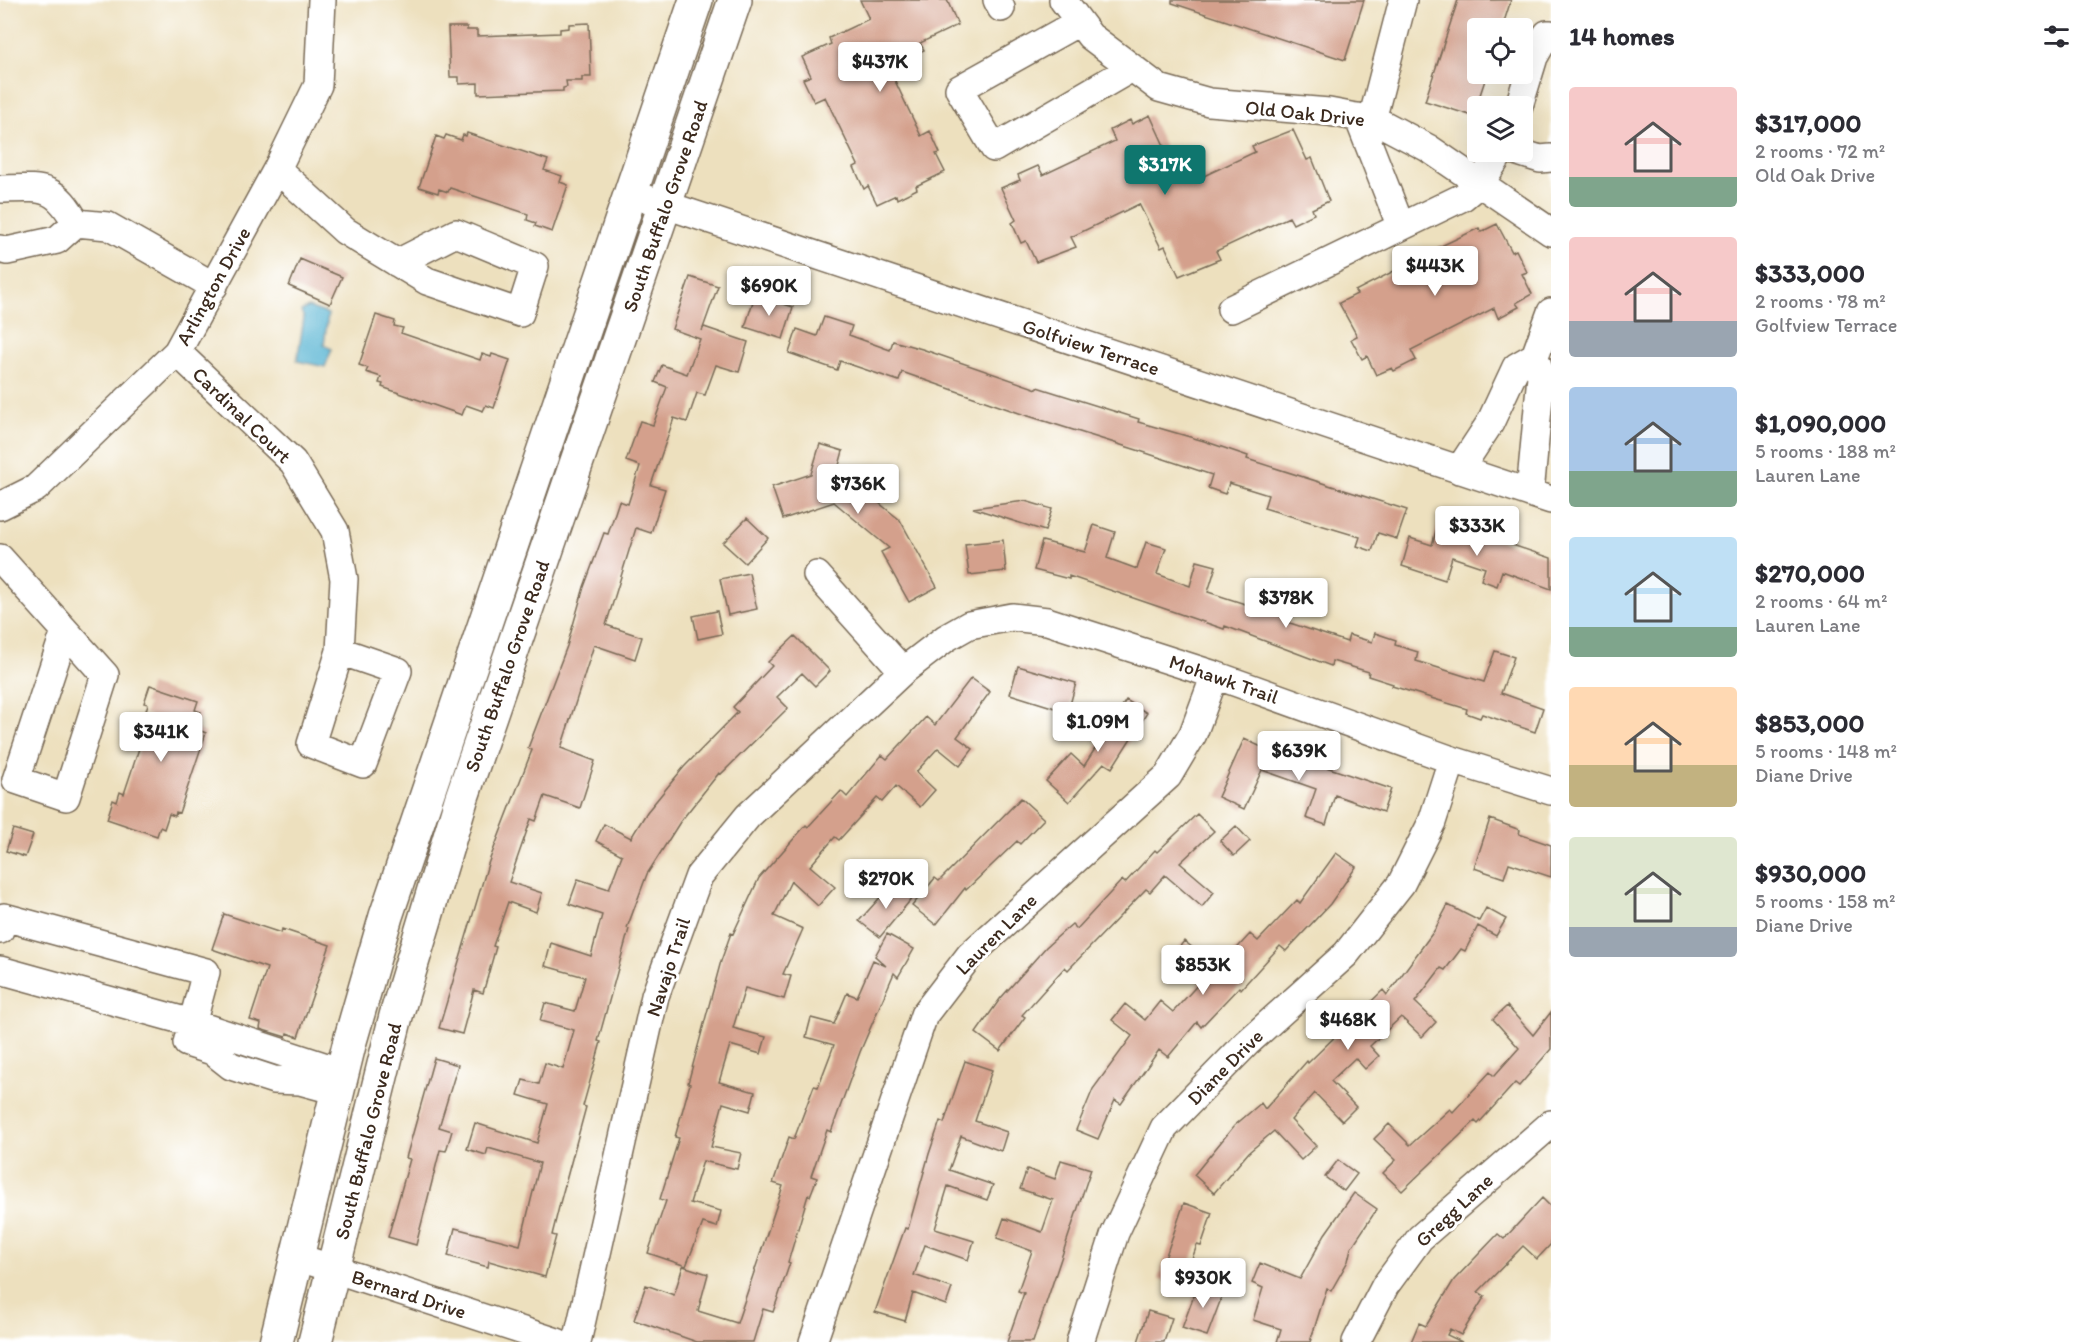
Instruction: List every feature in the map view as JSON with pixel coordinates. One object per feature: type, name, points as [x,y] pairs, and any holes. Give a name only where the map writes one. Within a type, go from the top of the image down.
[{"type":"main road","name":"South Buffalo Grove Road","points":[[276,1342],[340,1082],[386,916],[696,0]]},
{"type":"main road","name":"South Buffalo Grove Road","points":[[315,1342],[396,1016],[461,800],[735,0]]},
{"type":"street","name":"Arlington Drive","points":[[0,506],[36,488],[177,352],[277,169],[318,85],[322,0]]},
{"type":"street","name":"Old Oak Drive","points":[[1063,0],[1090,36],[1130,69],[1159,88],[1209,102],[1365,119],[1428,148],[1481,182],[1551,232]]},
{"type":"street","points":[[1399,4],[1365,119],[1401,227]]},
{"type":"street","points":[[1079,22],[960,89],[994,148],[1130,69]]},
{"type":"street","points":[[1522,96],[1539,44],[1547,34],[1551,34]]},
{"type":"street","points":[[1533,157],[1551,158]]},
{"type":"street","points":[[1231,309],[1463,197],[1481,182],[1494,162]]},
{"type":"street","points":[[277,169],[345,231],[397,263]]},
{"type":"street","points":[[0,189],[27,188],[51,192],[65,202],[76,223]]},
{"type":"street","name":"Golfview Terrace","points":[[630,193],[1541,497]]},
{"type":"street","points":[[0,249],[7,251],[57,240],[76,223],[108,226],[214,286]]},
{"type":"street","points":[[1541,497],[1541,376],[1535,356],[1551,312]]},
{"type":"street","name":"Cardinal Court","points":[[177,352],[293,462],[335,531],[344,579],[340,651]]},
{"type":"street","points":[[1459,470],[1490,423],[1516,367],[1535,356]]},
{"type":"street","points":[[0,558],[105,675],[66,797],[16,780],[65,631]]},
{"type":"street","points":[[817,575],[903,671]]},
{"type":"street","name":"Mohawk Trail","points":[[903,671],[946,638],[969,625],[1012,617],[1047,621],[1215,675],[1452,760],[1551,791]]},
{"type":"street","name":"Navajo Trail","points":[[577,1342],[656,996],[699,876],[748,816],[903,671]]},
{"type":"street","name":"Lauren Lane","points":[[813,1342],[924,1015],[970,955],[1168,776],[1193,734],[1215,675]]},
{"type":"street","name":"Diane Drive","points":[[1080,1342],[1115,1233],[1164,1128],[1247,1043],[1346,954],[1360,937],[1401,884],[1432,822],[1452,760]]},
{"type":"street","points":[[0,930],[4,917],[206,972],[192,1023]]},
{"type":"street","points":[[0,970],[192,1023],[340,1082]]},
{"type":"street","name":"Gregg Lane","points":[[1356,1342],[1385,1286],[1420,1238],[1551,1124]]},
{"type":"street","name":"Bernard Drive","points":[[297,1257],[557,1342]]},
{"type":"water","points":[[308,307],[328,314],[324,345],[332,349],[325,367],[297,361],[304,318],[301,311]]},
{"type":"building","points":[[860,0],[947,0],[958,25],[920,43],[924,50],[888,66],[921,136],[930,131],[940,153],[936,154],[945,172],[916,186],[917,189],[897,199],[896,195],[877,204],[868,186],[864,189],[854,167],[858,165],[825,97],[814,102],[803,79],[811,76],[802,57],[831,44],[829,38],[869,19]]},
{"type":"building","points":[[1172,0],[1364,0],[1345,60],[1172,3]]},
{"type":"building","points":[[1458,0],[1511,0],[1505,18],[1467,18],[1467,84],[1484,84],[1480,96],[1467,96],[1467,114],[1425,101]]},
{"type":"building","points":[[589,23],[591,77],[582,77],[582,81],[566,81],[567,87],[563,88],[563,91],[478,94],[478,83],[459,84],[459,77],[450,77],[448,27],[467,27],[467,30],[477,30],[477,36],[560,33],[560,29],[569,28],[569,24]]},
{"type":"building","points":[[1150,115],[1167,152],[1173,150],[1189,183],[1255,152],[1252,146],[1293,130],[1307,160],[1312,158],[1329,201],[1312,209],[1314,214],[1293,224],[1289,217],[1216,251],[1220,259],[1179,276],[1165,246],[1161,248],[1139,204],[1071,237],[1076,247],[1036,262],[1026,241],[1021,243],[1012,223],[1016,220],[1001,188],[1020,180],[1018,175],[1038,166],[1043,175],[1115,141],[1110,130],[1130,120],[1132,124]]},
{"type":"building","points":[[467,133],[548,160],[544,170],[562,176],[560,182],[568,185],[552,232],[535,226],[536,223],[527,220],[528,214],[450,188],[448,192],[439,189],[438,193],[419,187],[436,136],[444,139],[446,135],[461,140]]},
{"type":"building","points":[[1497,224],[1512,252],[1516,250],[1527,272],[1522,274],[1532,294],[1516,303],[1519,307],[1498,318],[1494,308],[1411,350],[1416,360],[1394,371],[1392,368],[1376,375],[1367,356],[1362,359],[1351,339],[1357,336],[1339,303],[1357,294],[1355,291],[1400,268],[1399,266],[1479,228],[1481,232]]},
{"type":"building","points":[[300,259],[342,277],[330,304],[289,286]]},
{"type":"building","points":[[690,277],[718,286],[702,331],[704,327],[748,342],[739,372],[716,365],[705,395],[697,393],[687,422],[674,418],[651,485],[665,489],[651,533],[636,528],[606,625],[642,637],[635,659],[594,645],[561,748],[595,761],[580,808],[545,796],[536,821],[531,819],[509,882],[542,893],[536,912],[508,902],[493,946],[496,947],[483,993],[474,990],[462,1034],[439,1028],[488,864],[532,750],[528,748],[567,646],[584,587],[604,533],[608,534],[619,501],[628,504],[640,466],[626,461],[640,421],[653,425],[667,387],[655,382],[662,365],[687,374],[700,339],[672,329]]},
{"type":"building","points":[[755,295],[793,307],[783,339],[745,327]]},
{"type":"building","points":[[376,315],[395,321],[394,326],[403,328],[401,333],[480,360],[482,354],[491,357],[492,354],[510,360],[494,408],[486,405],[483,411],[466,405],[462,415],[382,387],[383,384],[379,383],[381,377],[366,372],[368,368],[359,365]]},
{"type":"building","points":[[824,317],[852,326],[849,335],[890,350],[893,341],[922,349],[1037,389],[1037,387],[1139,419],[1138,422],[1204,441],[1248,456],[1247,459],[1407,510],[1397,539],[1378,533],[1372,551],[1357,546],[1360,537],[1264,508],[1268,495],[1229,483],[1225,494],[1208,488],[1212,475],[1022,414],[902,372],[899,381],[840,361],[837,370],[789,353],[797,329],[817,336]]},
{"type":"building","points":[[820,444],[843,451],[838,469],[862,489],[876,472],[893,486],[879,503],[900,520],[937,587],[909,602],[881,552],[889,548],[834,502],[783,519],[772,487],[811,474]]},
{"type":"building","points":[[1025,501],[1052,509],[1045,531],[973,508]]},
{"type":"building","points":[[747,518],[768,538],[745,563],[723,543]]},
{"type":"building","points":[[1438,524],[1470,534],[1471,531],[1551,558],[1551,589],[1502,571],[1497,586],[1481,580],[1485,568],[1452,557],[1445,580],[1402,566],[1410,538],[1432,545]]},
{"type":"building","points":[[1094,525],[1115,532],[1107,558],[1137,569],[1146,542],[1166,548],[1157,574],[1190,586],[1197,561],[1216,566],[1208,592],[1288,618],[1287,622],[1347,642],[1349,635],[1372,642],[1375,633],[1396,640],[1395,645],[1418,652],[1416,661],[1484,682],[1495,651],[1514,657],[1501,693],[1543,708],[1535,732],[1482,714],[1480,718],[1466,713],[1467,709],[1392,686],[1393,684],[1368,676],[1369,672],[1332,661],[1331,666],[1225,626],[1224,629],[1069,576],[1069,579],[1034,570],[1042,541],[1085,552]]},
{"type":"building","points":[[1003,540],[1006,571],[969,575],[965,544]]},
{"type":"building","points":[[749,573],[757,609],[728,615],[720,579]]},
{"type":"building","points":[[717,611],[722,634],[698,639],[693,616]]},
{"type":"building","points":[[795,636],[830,671],[815,686],[802,673],[777,697],[788,708],[721,774],[719,773],[680,822],[647,874],[627,928],[629,929],[598,1041],[601,1042],[552,1235],[556,1236],[545,1277],[489,1261],[488,1267],[448,1256],[455,1228],[520,1245],[540,1163],[488,1148],[486,1155],[467,1149],[475,1123],[537,1143],[548,1104],[518,1095],[523,1080],[539,1084],[545,1063],[563,1069],[574,1030],[540,1021],[545,1003],[575,1011],[585,977],[545,966],[551,943],[591,956],[602,915],[569,904],[578,879],[609,889],[622,855],[596,841],[604,824],[631,838],[647,812],[684,767],[738,712],[733,707],[772,666],[768,662]]},
{"type":"building","points":[[1018,666],[1076,683],[1068,712],[1010,694]]},
{"type":"building","points":[[971,678],[990,692],[957,737],[973,749],[960,766],[938,748],[916,772],[935,790],[920,807],[896,786],[882,802],[877,798],[839,840],[835,837],[810,866],[835,887],[818,906],[791,881],[774,916],[803,929],[783,974],[791,976],[784,999],[745,988],[733,1028],[766,1037],[761,1054],[730,1045],[719,1082],[755,1092],[750,1111],[723,1103],[711,1147],[741,1153],[737,1169],[703,1161],[690,1203],[721,1211],[717,1227],[703,1223],[686,1266],[648,1253],[666,1201],[660,1199],[679,1138],[675,1137],[721,961],[731,933],[733,934],[759,878],[806,825],[808,827],[841,791],[847,797],[882,755],[887,759],[926,717],[935,725]]},
{"type":"building","points":[[150,685],[198,701],[195,710],[201,712],[196,729],[206,733],[179,813],[176,812],[175,816],[169,814],[164,829],[160,827],[157,836],[107,819],[113,800],[117,802],[120,792],[124,794],[150,715],[145,714],[148,704],[144,703]]},
{"type":"building","points":[[1126,700],[1147,713],[1112,768],[1104,763],[1069,802],[1046,781],[1071,754],[1084,766]]},
{"type":"building","points":[[1244,739],[1292,761],[1294,756],[1391,789],[1383,812],[1335,795],[1326,825],[1306,818],[1316,789],[1262,770],[1244,809],[1218,797]]},
{"type":"building","points":[[1021,798],[1044,819],[1020,844],[1017,841],[966,890],[965,888],[936,925],[912,906],[935,878],[939,881]]},
{"type":"building","points":[[1197,814],[1214,831],[1180,863],[1214,892],[1202,907],[1165,875],[1150,892],[1146,889],[1068,970],[1065,967],[1022,1015],[1025,1017],[1000,1051],[976,1033],[1000,999],[1046,947],[1072,924],[1077,929],[1122,880],[1125,883],[1155,850],[1157,852]]},
{"type":"building","points":[[1490,819],[1520,830],[1519,834],[1551,845],[1551,877],[1509,863],[1504,878],[1474,868]]},
{"type":"building","points":[[1236,826],[1250,841],[1234,856],[1220,841]]},
{"type":"building","points":[[13,829],[33,835],[25,857],[6,851]]},
{"type":"building","points":[[1336,853],[1356,867],[1330,904],[1286,951],[1280,946],[1241,989],[1239,987],[1201,1027],[1197,1022],[1168,1057],[1159,1050],[1121,1104],[1115,1100],[1098,1139],[1076,1130],[1093,1089],[1132,1036],[1112,1020],[1125,1004],[1145,1020],[1160,1001],[1173,1012],[1201,981],[1171,958],[1184,941],[1219,968],[1250,934],[1258,941],[1297,900],[1300,903]]},
{"type":"building","points":[[894,882],[913,897],[880,937],[859,921]]},
{"type":"building","points":[[1448,905],[1479,921],[1486,908],[1506,919],[1496,936],[1478,926],[1465,951],[1461,949],[1445,970],[1441,968],[1415,1002],[1436,1022],[1422,1037],[1401,1017],[1370,1046],[1379,1056],[1365,1069],[1355,1058],[1331,1081],[1356,1107],[1342,1121],[1315,1093],[1291,1120],[1316,1146],[1301,1160],[1274,1131],[1249,1152],[1214,1193],[1194,1175],[1234,1126],[1261,1103],[1265,1109],[1307,1061],[1308,1063],[1383,990],[1387,995],[1434,931]]},
{"type":"building","points":[[224,914],[281,933],[282,929],[330,945],[298,1037],[287,1033],[286,1037],[260,1029],[261,1023],[250,1020],[267,968],[212,949]]},
{"type":"building","points":[[887,934],[914,949],[898,977],[894,973],[860,1052],[831,1132],[827,1130],[811,1176],[817,1178],[810,1196],[808,1195],[788,1262],[790,1263],[773,1312],[763,1309],[753,1342],[697,1342],[634,1320],[646,1285],[674,1295],[683,1266],[708,1274],[698,1311],[737,1323],[783,1186],[773,1183],[789,1137],[794,1139],[814,1086],[818,1087],[834,1045],[806,1037],[811,1018],[834,1024],[847,993],[857,997],[873,960],[886,966],[875,956]]},
{"type":"building","points":[[1507,1006],[1533,1035],[1551,1012],[1551,1049],[1519,1086],[1515,1083],[1478,1124],[1475,1121],[1402,1191],[1383,1173],[1396,1160],[1374,1139],[1389,1124],[1410,1145],[1450,1109],[1453,1112],[1490,1072],[1494,1076],[1519,1048],[1493,1019]]},
{"type":"building","points":[[434,1058],[458,1065],[439,1127],[452,1131],[446,1151],[440,1150],[416,1245],[388,1237],[410,1159],[406,1158]]},
{"type":"building","points":[[965,1061],[992,1070],[975,1121],[1007,1132],[1001,1151],[961,1136],[949,1170],[993,1185],[987,1200],[948,1186],[935,1229],[974,1241],[968,1260],[925,1245],[914,1275],[952,1288],[946,1305],[913,1293],[905,1321],[875,1312],[905,1228],[908,1229],[940,1121],[944,1123]]},
{"type":"building","points":[[1061,1160],[1091,1169],[1033,1342],[1007,1342],[1024,1293],[1018,1291],[1032,1251],[997,1238],[1004,1218],[1042,1232],[1053,1200],[1020,1189],[1027,1169],[1055,1179]]},
{"type":"building","points":[[1338,1160],[1357,1174],[1344,1191],[1325,1177]]},
{"type":"building","points":[[1354,1193],[1377,1209],[1351,1248],[1348,1261],[1331,1291],[1327,1288],[1310,1342],[1277,1342],[1281,1329],[1253,1320],[1263,1288],[1252,1283],[1260,1263],[1300,1279],[1325,1234]]},
{"type":"building","points":[[1542,1198],[1551,1207],[1551,1244],[1537,1259],[1523,1246],[1478,1292],[1485,1296],[1461,1335],[1450,1329],[1447,1335],[1462,1342],[1411,1342],[1419,1323],[1426,1326],[1454,1280],[1498,1234],[1504,1239]]},
{"type":"building","points":[[1184,1203],[1212,1213],[1201,1246],[1197,1245],[1182,1287],[1158,1279]]},
{"type":"building","points":[[1199,1282],[1224,1291],[1207,1336],[1182,1328]]},
{"type":"building","points":[[1148,1311],[1172,1318],[1164,1342],[1138,1342]]}]
